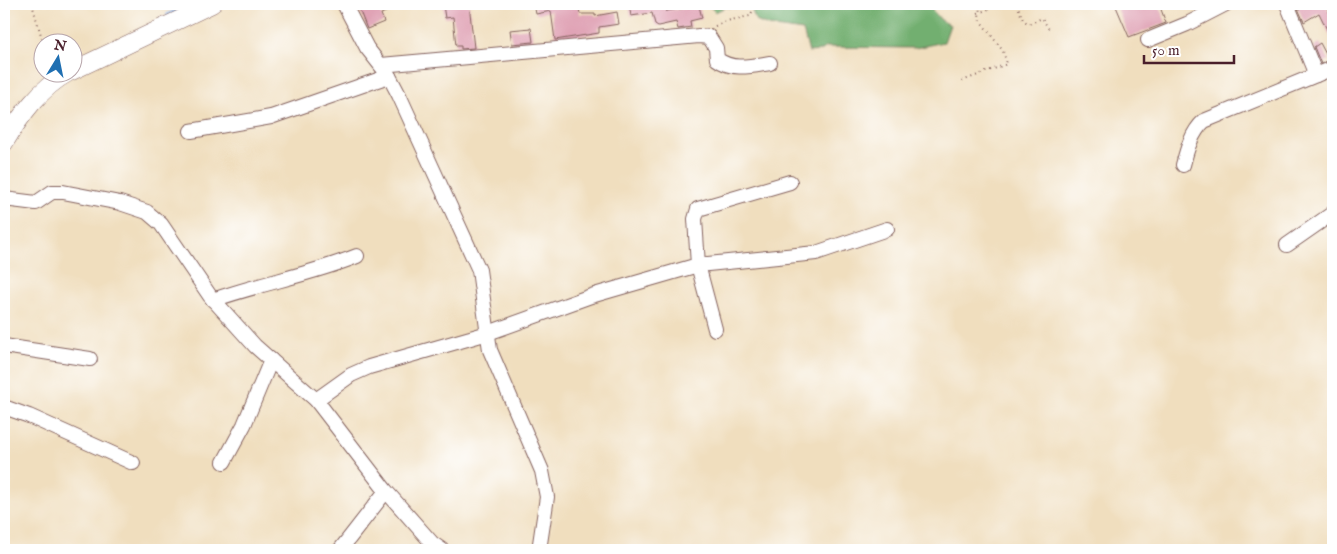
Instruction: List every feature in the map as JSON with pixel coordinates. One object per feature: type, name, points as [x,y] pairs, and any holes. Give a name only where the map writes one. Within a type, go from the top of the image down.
[{"type":"street","points":[[82,67],[212,4]]},
{"type":"street","points":[[344,4],[367,48],[385,70],[408,111],[479,270],[490,350],[542,471],[547,497],[539,550]]},
{"type":"street","points":[[1148,40],[1187,24],[1226,4]]},
{"type":"street","points":[[1287,4],[1316,75]]},
{"type":"street","points":[[191,131],[271,117],[385,70],[709,37],[716,48],[717,59],[726,66],[742,67],[770,63]]},
{"type":"street","points":[[1183,165],[1187,150],[1198,127],[1204,121],[1333,68]]},
{"type":"street","points":[[4,143],[42,92],[52,82]]},
{"type":"street","points":[[716,328],[698,266],[695,218],[698,209],[790,182]]},
{"type":"street","points":[[4,199],[36,203],[52,192],[63,192],[120,203],[147,212],[161,224],[182,258],[214,300],[271,360],[316,400],[386,491],[432,543],[442,550]]},
{"type":"street","points":[[1286,245],[1333,213]]},
{"type":"street","points":[[316,400],[351,376],[369,367],[488,333],[591,296],[698,266],[816,253],[887,229]]},
{"type":"street","points":[[214,300],[253,286],[325,269],[357,256]]},
{"type":"street","points":[[4,346],[90,359]]},
{"type":"street","points":[[224,462],[244,425],[271,360]]},
{"type":"street","points":[[4,407],[29,416],[133,463]]},
{"type":"street","points":[[340,550],[386,491]]},
{"type":"path","points":[[32,4],[40,32]]},
{"type":"path","points":[[709,37],[716,25],[750,16],[756,4]]},
{"type":"path","points":[[962,81],[1008,64],[1003,51],[979,19],[980,4]]},
{"type":"path","points":[[978,13],[1003,4]]},
{"type":"path","points":[[1017,4],[1022,20],[1029,24],[1042,18],[1050,31]]},
{"type":"green space","points":[[708,4],[751,4],[738,8],[726,7],[715,12]]},
{"type":"green space","points":[[756,4],[927,4],[941,20],[950,25],[944,42],[915,48],[826,47],[820,51],[809,52],[803,31],[768,26],[756,21],[752,11]]},
{"type":"building","points":[[357,4],[404,4],[381,14],[384,22],[367,29]]},
{"type":"building","points":[[469,4],[474,48],[461,49],[461,46],[456,46],[453,17],[445,18],[443,5]]},
{"type":"building","points":[[534,4],[578,4],[580,14],[595,14],[595,16],[617,12],[619,24],[599,27],[599,33],[555,40],[551,11],[536,14]]},
{"type":"building","points":[[629,4],[675,4],[675,9],[666,11],[699,6],[702,18],[690,21],[691,27],[678,29],[676,22],[658,26],[655,24],[652,13],[631,16]]},
{"type":"building","points":[[1115,4],[1159,4],[1166,23],[1129,37]]},
{"type":"building","points":[[1296,4],[1333,4],[1327,8],[1333,20],[1333,42],[1319,13],[1304,22]]},
{"type":"building","points":[[531,28],[533,42],[512,44],[510,30]]},
{"type":"building","points":[[1320,43],[1329,60],[1321,64],[1314,47]]},
{"type":"waterway","points":[[168,15],[190,4]]}]
